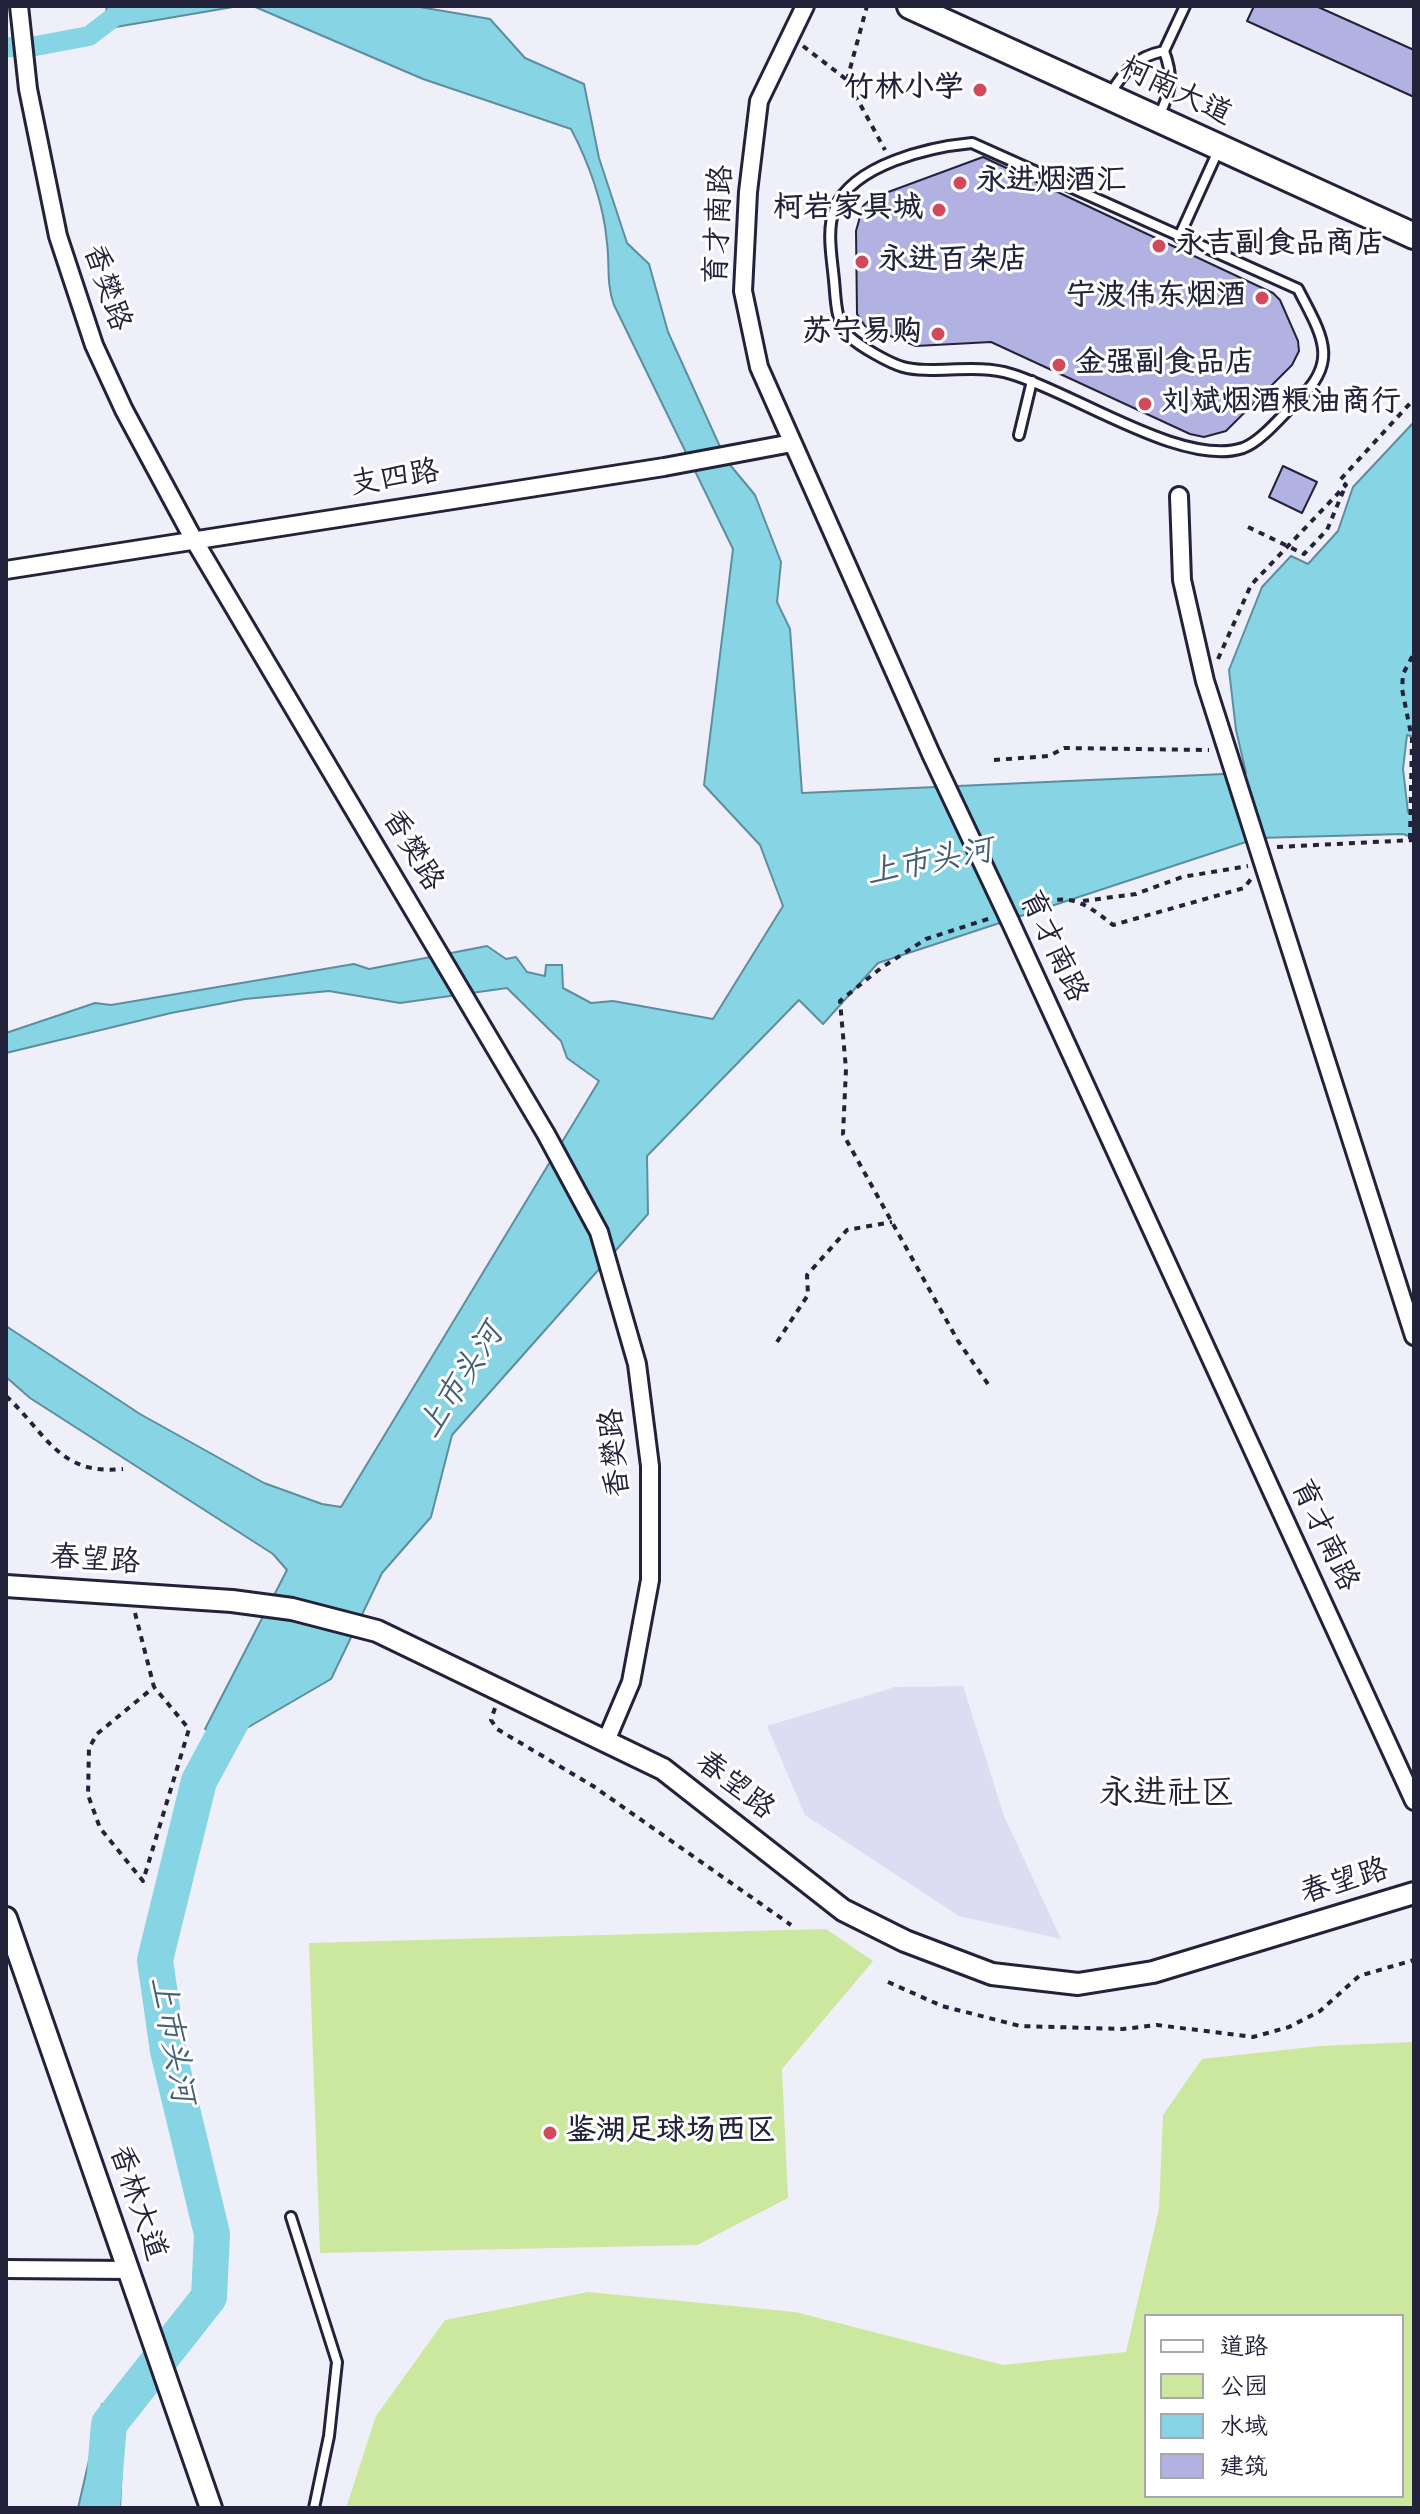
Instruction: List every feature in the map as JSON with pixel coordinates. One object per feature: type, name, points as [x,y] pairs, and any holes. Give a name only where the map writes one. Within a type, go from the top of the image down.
[{"type":"main road","name":"柯南大道","points":[[910,6],[1156,121],[1414,236]]},
{"type":"street","name":"香樊路","points":[[19,6],[24,58],[58,236],[94,345],[124,410],[194,540],[546,1134],[599,1232],[637,1364],[650,1466],[650,1580],[631,1682],[606,1741]]},
{"type":"street","name":"育才南路","points":[[805,6],[759,101],[748,192],[743,291],[759,367],[931,754],[1010,915],[1414,1801]]},
{"type":"street","name":"支四路","points":[[6,570],[664,467],[792,443]]},
{"type":"street","points":[[1179,496],[1182,580],[1205,681],[1414,1336]]},
{"type":"street","name":"春望路","points":[[6,1586],[232,1601],[292,1609],[377,1631],[663,1769],[843,1910],[905,1941],[992,1974],[1078,1984],[1153,1972],[1414,1893]]},
{"type":"street","name":"香林大道","points":[[6,1918],[211,2508]]},
{"type":"street","points":[[6,2269],[128,2270]]},
{"type":"lane","points":[[1156,121],[1172,90],[1171,70],[1164,51],[1185,6]]},
{"type":"lane","points":[[1107,98],[1127,68],[1143,55],[1164,51]]},
{"type":"lane","points":[[972,143],[1298,289],[1322,335],[1325,363],[1314,385],[1246,447],[1215,453],[1180,445],[1008,372],[975,368],[903,367],[849,336],[838,315],[830,243],[835,208],[856,181],[892,163],[931,147],[972,143]]},
{"type":"lane","points":[[1179,237],[1219,149]]},
{"type":"lane","points":[[1019,435],[1032,381]]},
{"type":"lane","points":[[291,2217],[337,2362],[329,2436],[314,2508]]},
{"type":"path","points":[[847,80],[867,6]]},
{"type":"path","points":[[791,36],[847,80],[892,163]]},
{"type":"path","points":[[1346,485],[1340,480],[1414,399]]},
{"type":"path","points":[[1205,681],[1224,648],[1251,585],[1346,485]]},
{"type":"path","points":[[1248,527],[1304,554],[1327,530],[1346,485]]},
{"type":"path","points":[[1293,846],[1412,839],[1412,739],[1402,689],[1403,674],[1414,653]]},
{"type":"path","points":[[994,760],[1049,756],[1064,748],[1209,750],[1207,732],[1222,730]]},
{"type":"path","points":[[1083,901],[1113,925],[1244,888],[1263,855]]},
{"type":"path","points":[[988,1384],[958,1341],[843,1134],[846,1069],[840,1001],[881,968],[926,939],[1010,915],[1048,900],[1083,901],[1136,894],[1182,877],[1263,855]]},
{"type":"path","points":[[777,1342],[808,1295],[807,1275],[847,1230],[892,1222]]},
{"type":"path","points":[[6,1396],[36,1433],[62,1456],[101,1471],[123,1469]]},
{"type":"path","points":[[131,1594],[154,1687],[189,1729],[143,1881],[100,1828],[88,1795],[89,1748],[97,1734],[154,1687]]},
{"type":"path","points":[[500,1690],[491,1720],[497,1729],[593,1786],[791,1925]]},
{"type":"path","points":[[888,1982],[942,2006],[1020,2026],[1123,2029],[1157,2025],[1253,2037],[1289,2027],[1320,2011],[1359,1976],[1414,1960]]},
{"type":"shaded area","points":[[963,1686],[1004,1816],[1061,1939],[959,1916],[805,1815],[767,1726],[895,1687]]},
{"type":"green space","name":"鉴湖足球场西区","points":[[826,1929],[873,1961],[782,2069],[788,2198],[697,2245],[320,2253],[309,1943]]},
{"type":"green space","points":[[1414,2042],[1414,2508],[346,2508],[376,2416],[445,2320],[588,2292],[795,2312],[1003,2365],[1126,2352],[1159,2209],[1163,2115],[1202,2059],[1320,2046]]},
{"type":"water","points":[[107,6],[239,6],[104,29]]},
{"type":"water","points":[[253,6],[414,6],[490,19],[525,58],[584,84],[599,158],[627,243],[649,264],[668,332],[726,460],[755,495],[781,562],[777,602],[790,629],[802,793],[1246,773],[1236,730],[1229,670],[1262,587],[1291,556],[1308,564],[1338,531],[1353,487],[1414,422],[1414,737],[1407,735],[1403,769],[1408,812],[1414,812],[1414,838],[1403,834],[1258,838],[878,963],[823,1024],[799,1000],[647,1156],[648,1214],[452,1435],[431,1517],[382,1573],[331,1679],[228,1739],[205,1729],[287,1570],[273,1554],[30,1398],[6,1377],[6,1326],[140,1414],[264,1483],[322,1504],[341,1507],[599,1081],[567,1058],[561,1041],[507,988],[400,1003],[329,991],[245,999],[171,1013],[6,1053],[6,1033],[95,1003],[111,1005],[354,964],[369,969],[487,946],[506,959],[516,957],[527,972],[545,976],[546,965],[562,965],[563,988],[591,1003],[613,1001],[713,1019],[783,906],[760,845],[704,785],[733,549],[614,305],[603,214],[590,170],[571,129],[423,79]]},
{"type":"water","points":[[102,2404],[124,2421],[120,2508],[78,2508]]},
{"type":"building","points":[[1254,6],[1316,6],[1414,50],[1414,97],[1247,21]]},
{"type":"building","points":[[983,157],[1273,293],[1280,300],[1298,341],[1299,351],[1292,365],[1226,431],[1204,437],[1190,434],[991,342],[916,346],[865,326],[857,314],[856,231],[863,206],[872,198]]},
{"type":"building","points":[[1283,466],[1317,482],[1302,513],[1269,497]]},
{"type":"waterway","points":[[6,47],[25,48],[89,36],[128,6]]},
{"type":"waterway","name":"上市头河","points":[[102,2508],[109,2424],[209,2297],[212,2234],[168,2051],[155,1960],[199,1781],[245,1696]]},
{"type":"place","name":"竹林小学","points":[[980,90]]},
{"type":"place","name":"永进烟酒汇","points":[[960,183]]},
{"type":"place","name":"柯岩家具城","points":[[939,210]]},
{"type":"place","name":"永吉副食品商店","points":[[1159,246]]},
{"type":"place","name":"永进百杂店","points":[[862,262]]},
{"type":"place","name":"宁波伟东烟酒","points":[[1262,298]]},
{"type":"place","name":"苏宁易购","points":[[938,334]]},
{"type":"place","name":"金强副食品店","points":[[1059,365]]},
{"type":"place","name":"刘斌烟酒粮油商行","points":[[1145,404]]},
{"type":"place","name":"鉴湖足球场西区","points":[[550,2133]]},
{"type":"district","name":"永进社区","points":[[1167,1796]]}]
